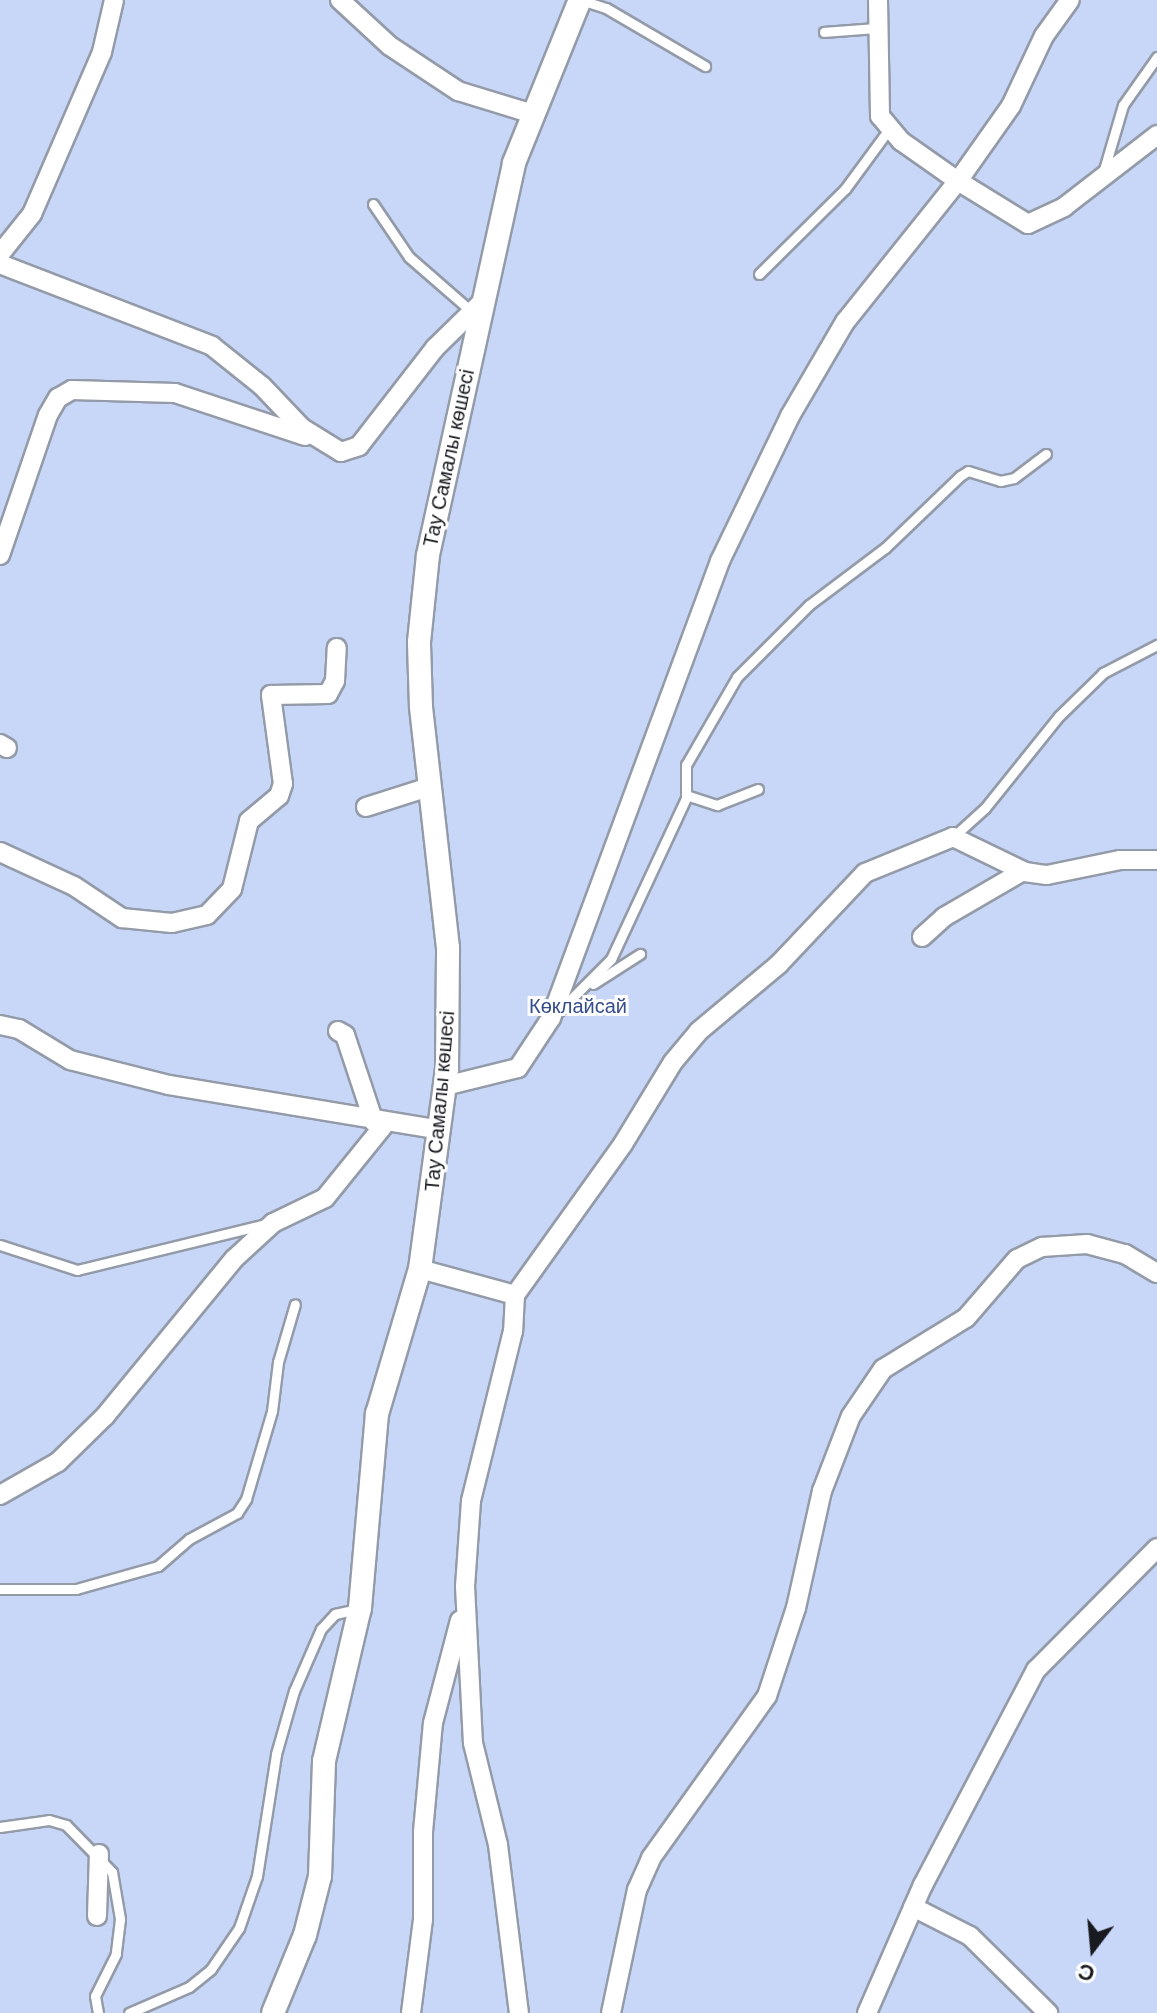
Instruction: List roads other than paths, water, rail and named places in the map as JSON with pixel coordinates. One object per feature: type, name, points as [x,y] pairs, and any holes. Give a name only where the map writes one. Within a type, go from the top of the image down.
[{"type":"street","points":[[0,254],[32,214],[102,52],[114,0]]},
{"type":"street","points":[[340,0],[390,46],[458,91],[533,114]]},
{"type":"street","name":"Тау Самалы көшесі","points":[[273,2013],[305,1935],[320,1876],[324,1761],[360,1608],[377,1414],[420,1269],[445,1086],[448,948],[421,707],[423,600],[476,310],[514,163],[580,0]]},
{"type":"street","points":[[878,0],[875,28],[880,116],[889,129],[958,181],[1028,224],[1044,220],[1157,135]]},
{"type":"street","points":[[445,1086],[518,1068],[530,1057],[551,1018],[678,665],[720,561],[790,416],[845,322],[958,181],[1011,106],[1044,36],[1070,0]]},
{"type":"street","points":[[0,264],[212,346],[316,439]]},
{"type":"street","points":[[0,555],[48,415],[58,398],[72,390],[175,393],[316,439],[341,452],[359,446],[476,310]]},
{"type":"street","points":[[0,852],[74,886],[122,918],[172,923],[207,915],[232,889],[249,821],[279,796],[283,784],[271,695],[328,694],[335,681],[337,648]]},
{"type":"street","points":[[366,807],[429,787]]},
{"type":"street","points":[[968,824],[967,831],[977,845]]},
{"type":"street","points":[[519,2013],[498,1845],[473,1743],[465,1606],[471,1501],[513,1331],[515,1295],[623,1144],[673,1062],[699,1031],[779,964],[865,873],[953,837],[977,845],[1023,871],[1047,875],[1120,860],[1157,860]]},
{"type":"street","points":[[922,937],[944,917],[1023,871]]},
{"type":"street","points":[[0,1025],[19,1029],[70,1060],[141,1078],[380,1123],[440,1130]]},
{"type":"street","points":[[338,1031],[345,1035],[380,1123]]},
{"type":"street","points":[[0,1495],[58,1462],[95,1425],[185,1314],[273,1223],[325,1198],[380,1123]]},
{"type":"street","points":[[611,2013],[637,1890],[651,1858],[750,1725],[773,1682],[796,1608],[822,1491],[851,1416],[883,1369],[966,1318],[1017,1259],[1042,1247],[1087,1244],[1125,1254],[1157,1273]]},
{"type":"street","points":[[420,1269],[515,1295]]},
{"type":"street","points":[[867,2013],[913,1907],[1036,1670],[1157,1548]]},
{"type":"street","points":[[411,2013],[423,1919],[423,1832],[433,1723],[465,1606]]},
{"type":"street","points":[[97,1916],[99,1854]]},
{"type":"street","points":[[913,1907],[970,1936],[1048,2013]]},
{"type":"lane","points":[[580,0],[606,8],[705,66]]},
{"type":"lane","points":[[824,32],[875,28]]},
{"type":"lane","points":[[1102,177],[1109,138],[1123,105],[1157,57]]},
{"type":"lane","points":[[759,274],[845,189],[889,129]]},
{"type":"lane","points":[[373,204],[409,257],[476,310]]},
{"type":"lane","points":[[590,985],[615,952],[686,795],[686,765],[737,677],[809,605],[885,548],[960,476],[968,471],[1000,481],[1014,478],[1046,454]]},
{"type":"lane","points":[[953,837],[968,824],[1059,716],[1103,673],[1157,645]]},
{"type":"lane","points":[[686,795],[717,805],[758,789]]},
{"type":"lane","points":[[551,1018],[590,985],[640,954]]},
{"type":"lane","points":[[0,1245],[77,1270],[273,1223]]},
{"type":"lane","points":[[0,1589],[76,1589],[158,1566],[189,1539],[237,1513],[246,1499],[272,1411],[283,1339],[295,1304]]},
{"type":"lane","points":[[134,2012],[189,1987],[211,1969],[239,1928],[257,1876],[276,1754],[294,1691],[321,1629],[335,1614],[360,1608]]},
{"type":"lane","points":[[0,1827],[49,1820],[66,1825],[99,1854],[112,1872],[120,1919],[116,1954],[95,1996],[98,2013]]},
{"type":"park label","name":"Көклайсай","points":[[578,1006]]}]
